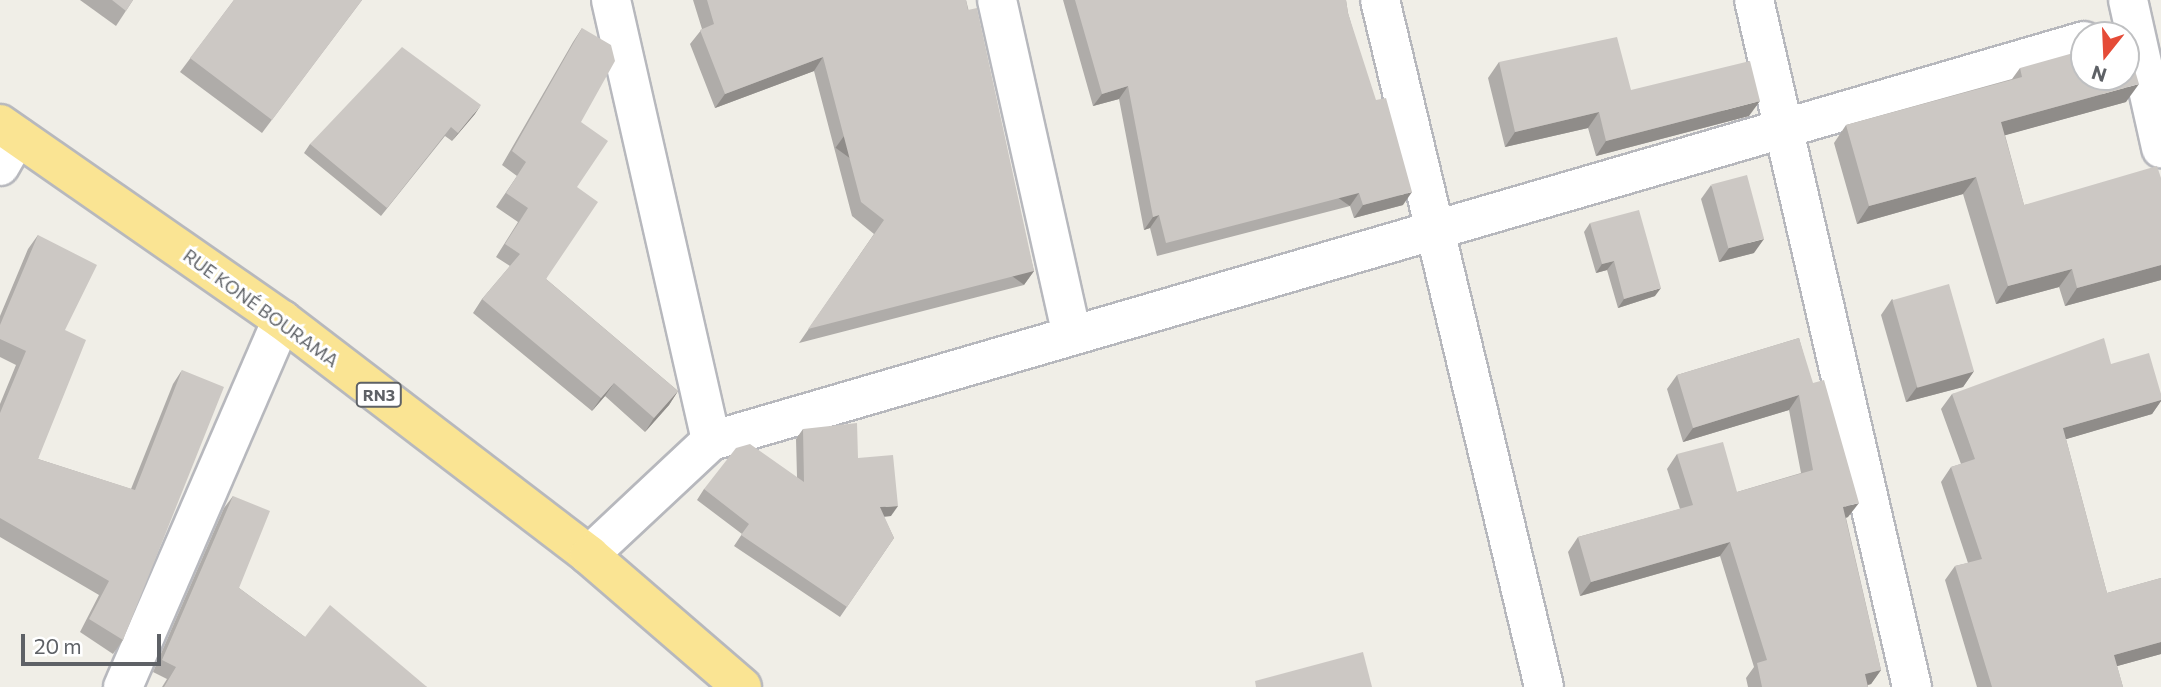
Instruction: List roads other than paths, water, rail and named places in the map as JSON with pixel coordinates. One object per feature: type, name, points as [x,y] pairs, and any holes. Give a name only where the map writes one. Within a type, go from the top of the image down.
[{"type":"highway","name":"RUE KONÉ BOURAMA","points":[[6,142],[282,320],[589,555],[741,687]]},
{"type":"street","points":[[997,0],[1073,335]]},
{"type":"street","points":[[1380,0],[1544,687]]},
{"type":"street","points":[[1754,0],[1912,687]]},
{"type":"street","points":[[608,3],[710,441]]},
{"type":"street","points":[[2132,20],[2161,148]]},
{"type":"street","points":[[589,555],[710,441],[2070,45]]},
{"type":"street","points":[[123,687],[282,320]]}]
